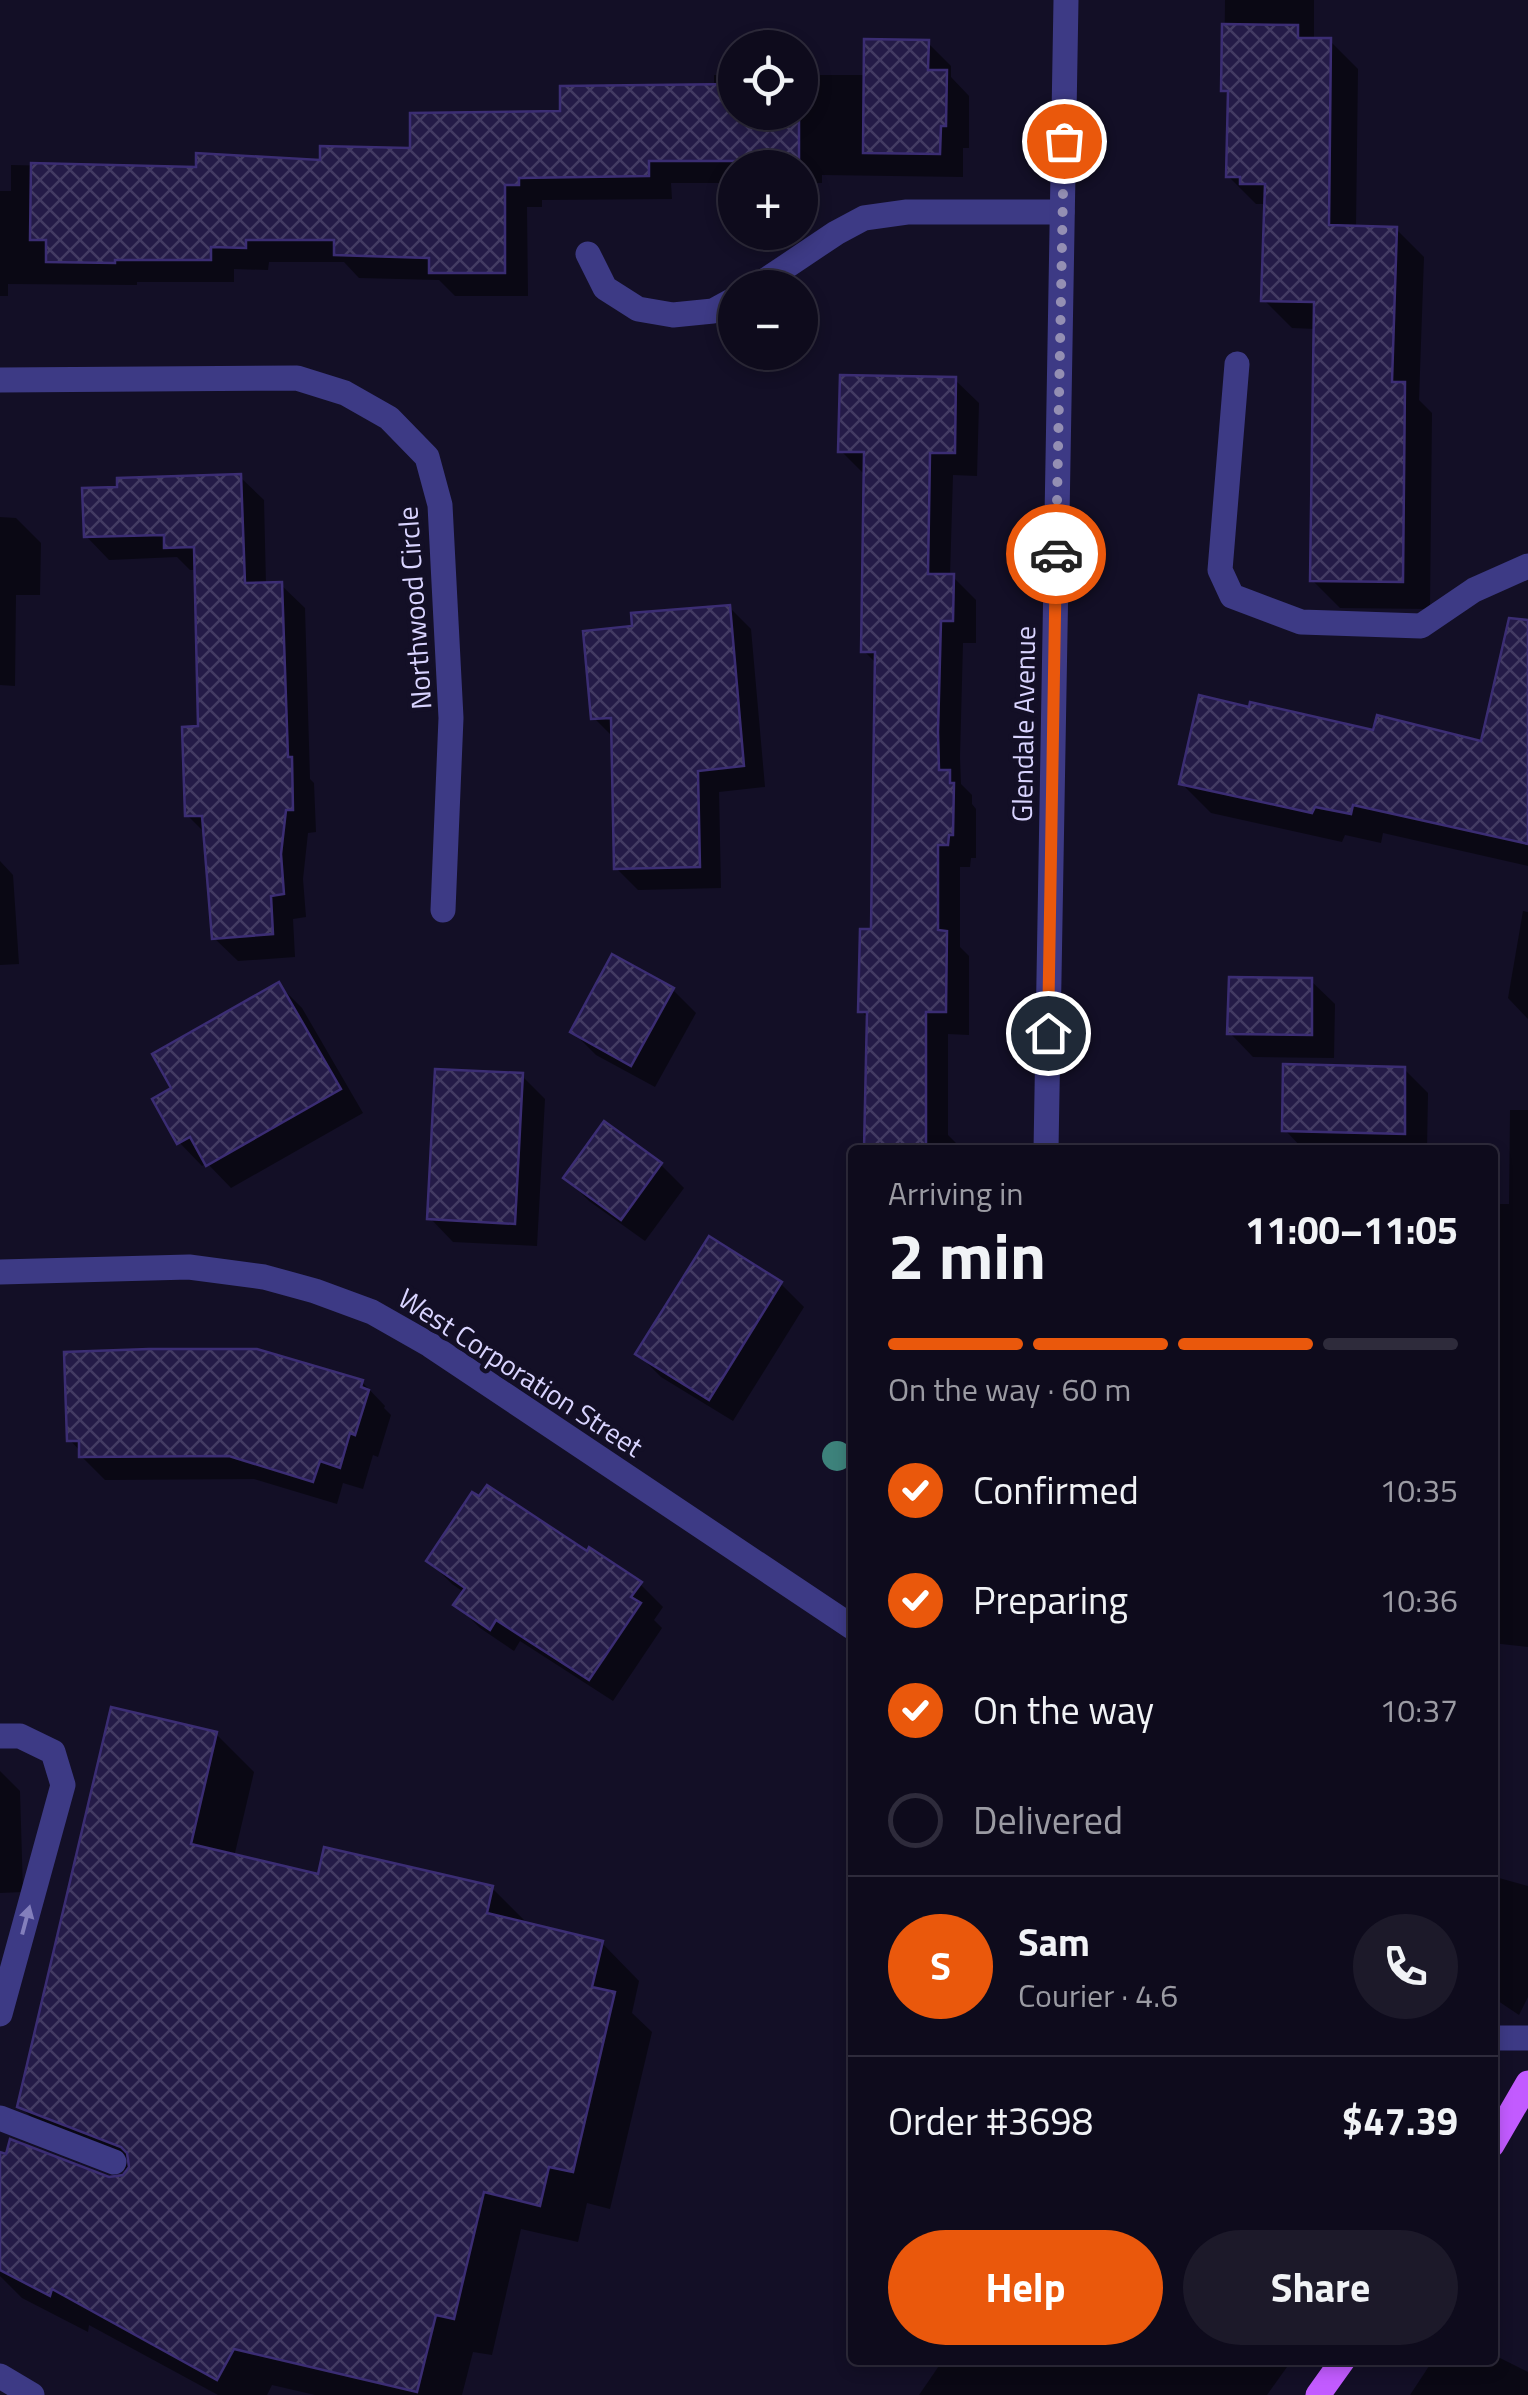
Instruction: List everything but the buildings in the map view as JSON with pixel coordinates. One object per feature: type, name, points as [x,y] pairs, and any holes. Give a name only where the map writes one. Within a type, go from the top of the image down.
[{"type":"main road","points":[[1498,2134],[1528,2083]]},
{"type":"main road","points":[[1318,2395],[1339,2365]]},
{"type":"street","name":"Glendale Avenue","points":[[1046,1145],[1066,0]]},
{"type":"street","points":[[781,270],[864,218],[907,212],[1062,212]]},
{"type":"street","points":[[588,254],[605,288],[638,309],[673,316],[718,308]]},
{"type":"street","points":[[1236,364],[1220,570],[1232,596],[1301,622],[1421,626],[1474,590],[1528,566]]},
{"type":"street","name":"Northwood Circle","points":[[0,380],[297,378],[345,392],[389,418],[427,457],[440,505],[451,718],[444,910]]},
{"type":"street","name":"West Corporation Street","points":[[0,1272],[189,1267],[264,1277],[315,1290],[372,1312],[430,1345],[848,1624]]},
{"type":"street","points":[[0,1736],[20,1736],[54,1752],[63,1785],[0,2014]]},
{"type":"street","points":[[1498,2038],[1528,2038]]},
{"type":"street","points":[[0,2118],[114,2162]]},
{"type":"street","points":[[0,2376],[32,2395]]},
{"type":"way so far","points":[[1056,554],[1064,141]]},
{"type":"route","points":[[1048,1033],[1056,554]]}]
